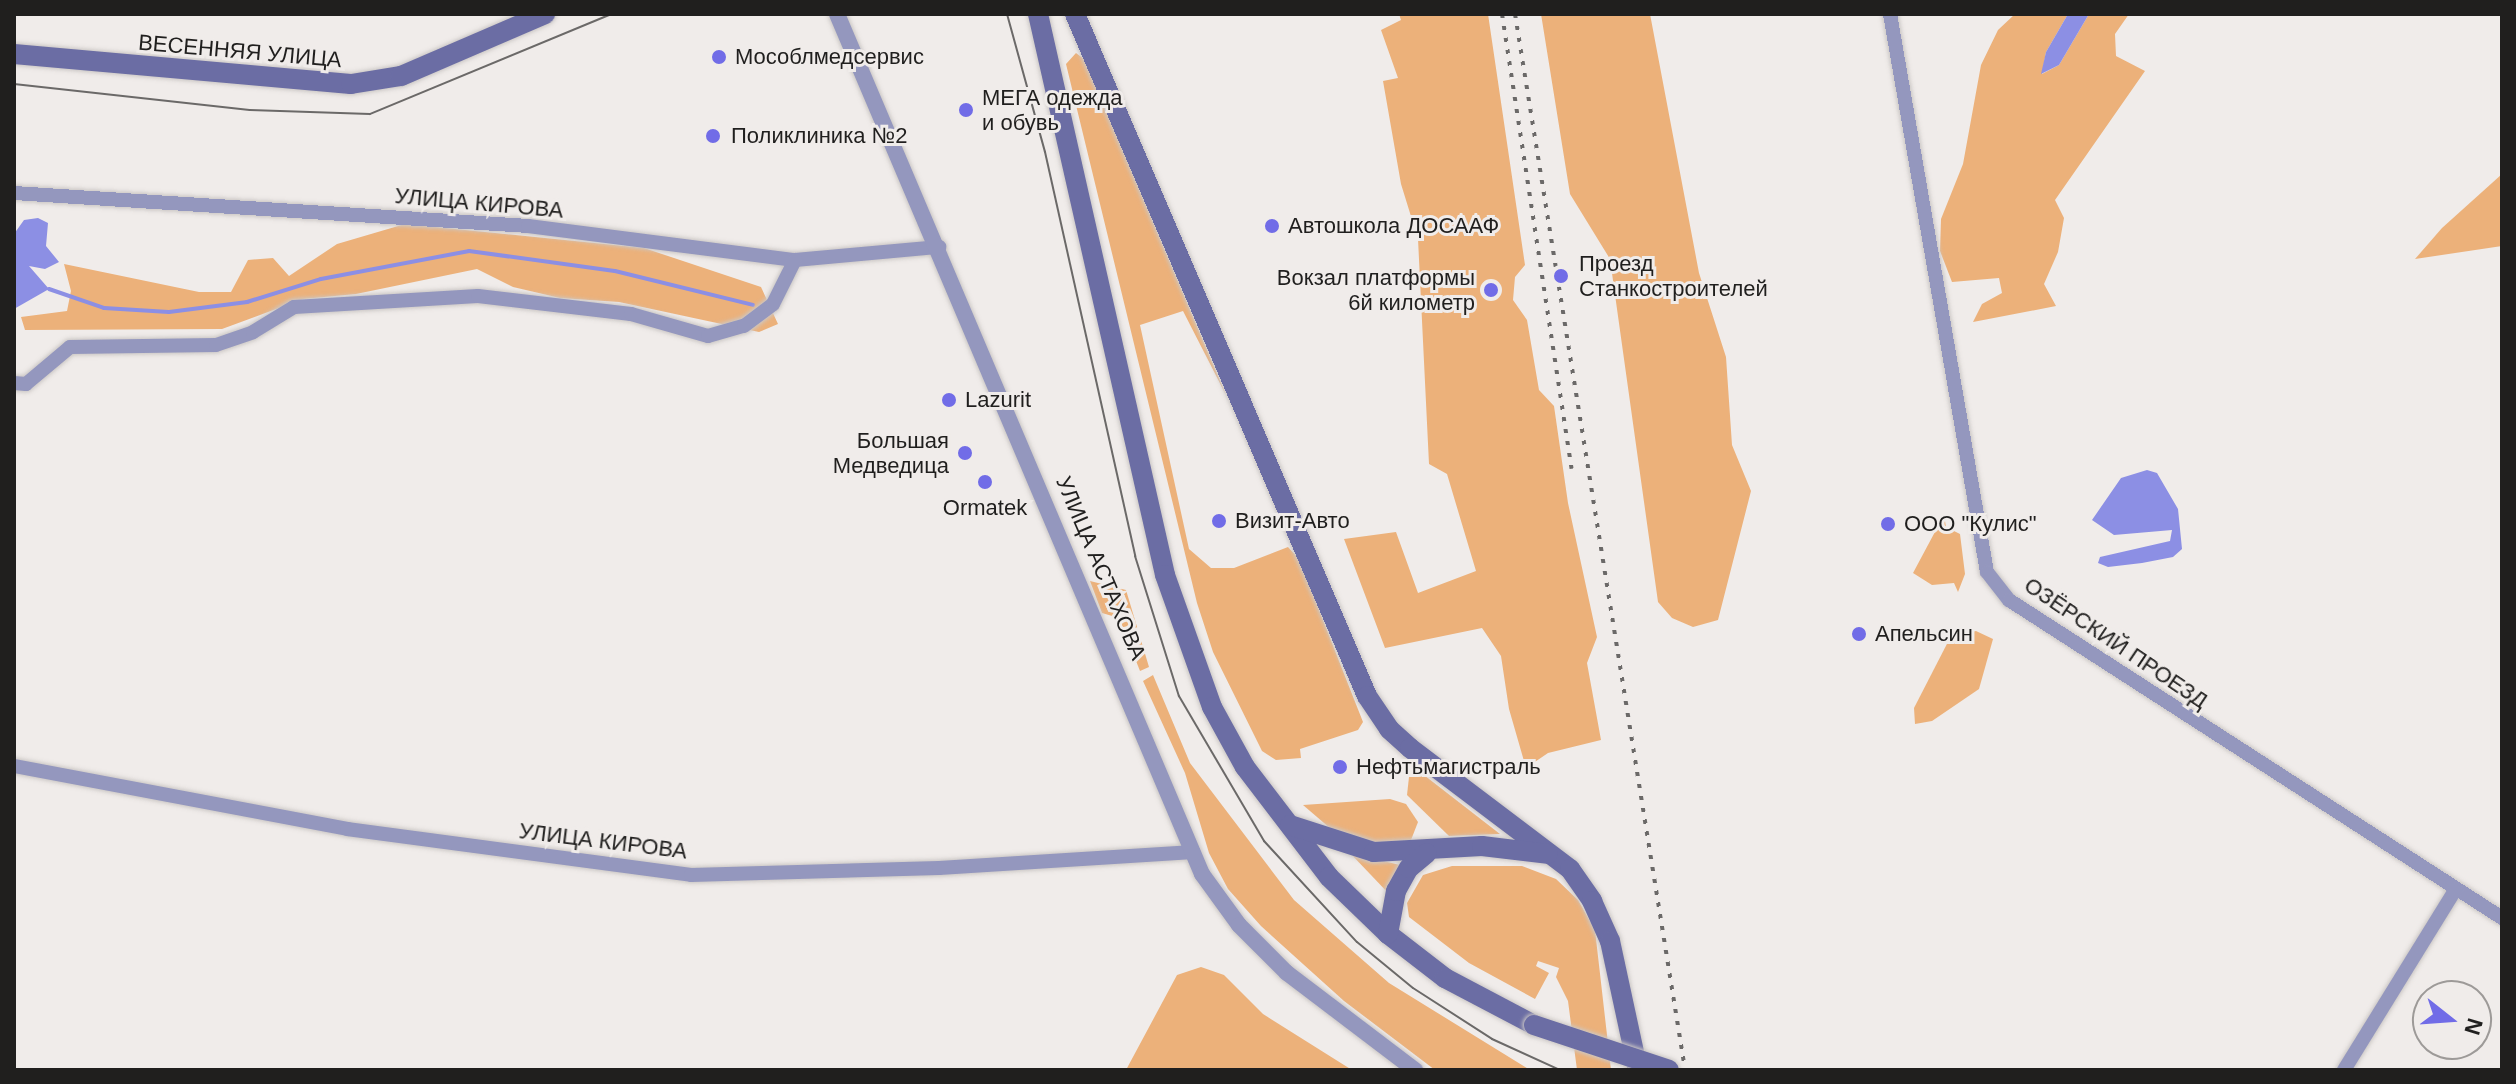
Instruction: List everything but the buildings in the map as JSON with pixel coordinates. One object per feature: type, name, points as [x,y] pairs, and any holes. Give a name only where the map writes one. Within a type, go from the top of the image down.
[{"type":"main road","name":"ВЕСЕННЯЯ УЛИЦА","points":[[14,54],[351,84],[401,76],[545,14]]},
{"type":"main road","points":[[1038,14],[1165,575],[1212,707],[1245,767],[1329,877],[1388,934],[1445,978],[1534,1025],[1669,1070]]},
{"type":"main road","points":[[1079,22],[1367,696],[1389,729],[1410,748],[1557,856],[1592,901],[1610,941],[1638,1070]]},
{"type":"main road","points":[[1287,824],[1352,849],[1427,853],[1482,846],[1557,856]]},
{"type":"main road","points":[[1388,934],[1396,891],[1409,868],[1427,853]]},
{"type":"street","name":"УЛИЦА АСТАХОВА","points":[[837,14],[939,247],[1202,874],[1239,925],[1287,973],[1415,1070]]},
{"type":"street","name":"ОЗЁРСКИЙ ПРОЕЗД","points":[[1890,14],[1987,572],[2009,600],[2502,918]]},
{"type":"street","name":"УЛИЦА КИРОВА","points":[[14,193],[528,226],[795,260],[939,247]]},
{"type":"street","points":[[14,383],[26,384],[70,347],[216,345],[253,332],[294,307],[478,296],[631,314],[708,336],[744,326],[773,304],[795,260]]},
{"type":"street","name":"УЛИЦА КИРОВА","points":[[14,766],[347,829],[691,875],[939,868],[1193,852]]},
{"type":"street","points":[[2344,1070],[2456,889]]},
{"type":"shaded area","points":[[1399,14],[1488,14],[1525,265],[1515,277],[1513,300],[1527,320],[1539,390],[1554,406],[1568,503],[1597,637],[1587,663],[1601,740],[1548,753],[1526,768],[1509,709],[1501,656],[1482,628],[1385,648],[1344,539],[1396,532],[1418,593],[1476,571],[1447,474],[1429,464],[1418,239],[1401,184],[1383,81],[1398,78],[1381,30],[1401,20]]},
{"type":"shaded area","points":[[1541,14],[1650,14],[1699,273],[1726,357],[1732,445],[1751,491],[1718,620],[1693,627],[1672,618],[1658,602],[1610,259],[1570,194]]},
{"type":"shaded area","points":[[2015,14],[2068,14],[2046,52],[2042,74],[2059,65],[2089,14],[2129,14],[2115,34],[2116,56],[2145,71],[2055,200],[2064,218],[2058,252],[2044,284],[2056,306],[1973,322],[1982,304],[2002,293],[1999,278],[1952,282],[1940,251],[1941,219],[1963,164],[1981,65],[1998,30]]},
{"type":"shaded area","points":[[1076,53],[1084,59],[1226,395],[1183,311],[1140,325],[1189,549],[1211,568],[1234,568],[1288,547],[1299,559],[1363,722],[1358,730],[1300,749],[1301,758],[1276,760],[1262,751],[1213,652],[1197,603],[1066,64]]},
{"type":"shaded area","points":[[2502,174],[2502,246],[2415,259],[2442,228]]},
{"type":"shaded area","points":[[405,224],[644,248],[761,287],[778,324],[759,332],[619,302],[560,298],[513,287],[477,269],[356,294],[303,299],[222,329],[25,330],[21,317],[67,311],[71,291],[64,264],[199,292],[231,292],[248,260],[273,258],[289,276],[337,244]]},
{"type":"shaded area","points":[[1944,515],[1946,527],[1960,534],[1965,574],[1958,592],[1954,583],[1932,585],[1913,573]]},
{"type":"shaded area","points":[[1090,581],[1126,590],[1149,667],[1140,671],[1119,618],[1102,613]]},
{"type":"shaded area","points":[[1976,631],[1993,639],[1979,689],[1932,721],[1915,724],[1914,708],[1951,636]]},
{"type":"shaded area","points":[[1153,675],[1190,763],[1294,900],[1389,983],[1530,1070],[1435,1070],[1344,1001],[1261,926],[1228,889],[1209,853],[1185,773],[1143,681]]},
{"type":"shaded area","points":[[1424,775],[1500,834],[1449,836],[1407,795],[1409,777]]},
{"type":"shaded area","points":[[1390,799],[1406,804],[1418,822],[1411,840],[1396,849],[1331,829],[1303,805]]},
{"type":"shaded area","points":[[1350,853],[1400,865],[1391,896]]},
{"type":"shaded area","points":[[1452,866],[1522,866],[1556,879],[1578,900],[1595,930],[1611,1070],[1577,1070],[1568,1001],[1556,977],[1559,968],[1538,961],[1536,966],[1549,973],[1535,999],[1469,963],[1409,917],[1407,903],[1423,875]]},
{"type":"shaded area","points":[[1201,967],[1224,975],[1263,1014],[1352,1070],[1126,1070],[1177,975]]},
{"type":"water","points":[[2068,14],[2089,14],[2059,65],[2041,74],[2046,52]]},
{"type":"water","points":[[38,218],[48,223],[46,246],[59,262],[45,269],[29,266],[49,289],[14,309],[14,234],[24,220]]},
{"type":"water","points":[[2147,470],[2157,473],[2178,509],[2182,549],[2173,557],[2142,563],[2108,567],[2098,563],[2100,557],[2170,541],[2172,530],[2114,535],[2092,520],[2121,478]]},
{"type":"waterway","points":[[49,289],[104,308],[169,312],[247,302],[321,279],[469,251],[615,271],[753,305]]},
{"type":"tram line","points":[[14,84],[250,110],[370,114],[611,14]]},
{"type":"tram line","points":[[1007,14],[1045,152],[1135,556],[1179,696],[1264,841],[1357,942],[1413,988],[1492,1039],[1560,1070]]},
{"type":"railway","points":[[1502,14],[1572,469]]},
{"type":"railway","points":[[1515,14],[1685,1070]]},
{"type":"place","name":"Мособлмедсервис","points":[[719,57]]},
{"type":"place","name":"МЕГА одежда и обувь","points":[[966,110]]},
{"type":"place","name":"Поликлиника №2","points":[[713,136]]},
{"type":"place","name":"Автошкола ДОСААФ","points":[[1272,226]]},
{"type":"place","name":"Проезд Станкостроителей","points":[[1561,276]]},
{"type":"place","name":"Вокзал платформы 6й километр","points":[[1491,290]]},
{"type":"place","name":"Lazurit","points":[[949,400]]},
{"type":"place","name":"Большая Медведица","points":[[965,453]]},
{"type":"place","name":"Ormatek","points":[[985,482]]},
{"type":"place","name":"Визит-Авто","points":[[1219,521]]},
{"type":"place","name":"ООО \"Кулис\"","points":[[1888,524]]},
{"type":"place","name":"Апельсин","points":[[1859,634]]},
{"type":"place","name":"Нефтьмагистраль","points":[[1340,767]]}]
